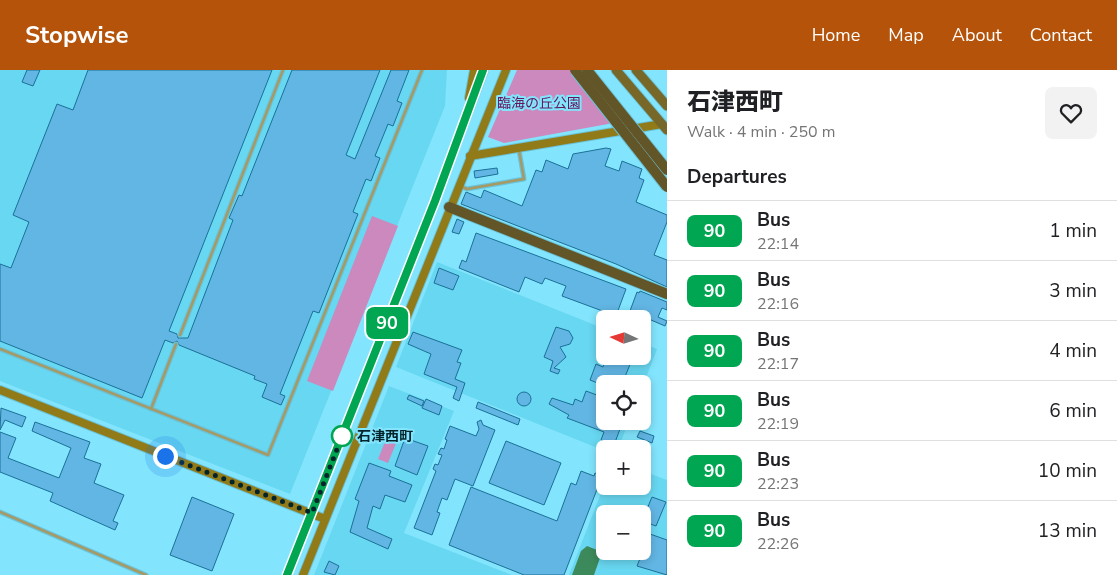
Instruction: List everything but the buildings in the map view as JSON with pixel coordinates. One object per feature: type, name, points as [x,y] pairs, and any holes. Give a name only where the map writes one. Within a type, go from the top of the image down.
[{"type":"highway","points":[[574,70],[667,187]]},
{"type":"highway","points":[[587,70],[667,169]]},
{"type":"highway","points":[[595,70],[667,169]]},
{"type":"highway","points":[[449,207],[667,294]]},
{"type":"main road","points":[[616,70],[664,127]]},
{"type":"main road","points":[[636,70],[667,106]]},
{"type":"street","points":[[458,141],[474,70]]},
{"type":"street","points":[[287,575],[435,201],[484,70]]},
{"type":"street","points":[[303,575],[449,207],[506,70]]},
{"type":"street","points":[[470,156],[664,127]]},
{"type":"street","points":[[435,201],[449,207]]},
{"type":"street","points":[[0,390],[325,519]]},
{"type":"lane","points":[[180,335],[283,70]]},
{"type":"lane","points":[[0,349],[268,455],[422,70]]},
{"type":"lane","points":[[458,185],[467,189],[524,179],[519,148]]},
{"type":"lane","points":[[151,409],[176,344]]},
{"type":"lane","points":[[0,512],[146,575]]},
{"type":"shaded area","points":[[0,70],[447,70],[445,106],[290,494],[0,381]]},
{"type":"shaded area","points":[[437,262],[596,325],[596,365],[651,365],[647,375],[596,375],[596,430],[625,430],[622,440],[596,440],[596,447],[396,367]]},
{"type":"shaded area","points":[[651,346],[657,349],[651,365]]},
{"type":"shaded area","points":[[389,386],[454,411],[404,533],[512,575],[314,575]]},
{"type":"shaded area","points":[[651,474],[667,480],[667,575],[569,575],[596,506],[596,560],[651,560],[651,505],[596,505],[600,495],[651,495]]},
{"type":"shaded area","points":[[587,546],[596,550],[596,560],[599,560],[594,575],[572,575],[581,551]]},
{"type":"green space","name":"臨海の丘公園","points":[[517,70],[579,70],[619,122],[504,143],[488,137]]},
{"type":"green space","points":[[372,216],[398,226],[333,391],[307,381]]},
{"type":"green space","points":[[387,437],[397,441],[388,463],[378,459]]},
{"type":"bus line","name":"90","points":[[287,575],[435,201],[483,70]]},
{"type":"place","name":"石津西町","points":[[342,436]]},
{"type":"route","points":[[165,456],[312,513],[343,434],[342,436]]}]
